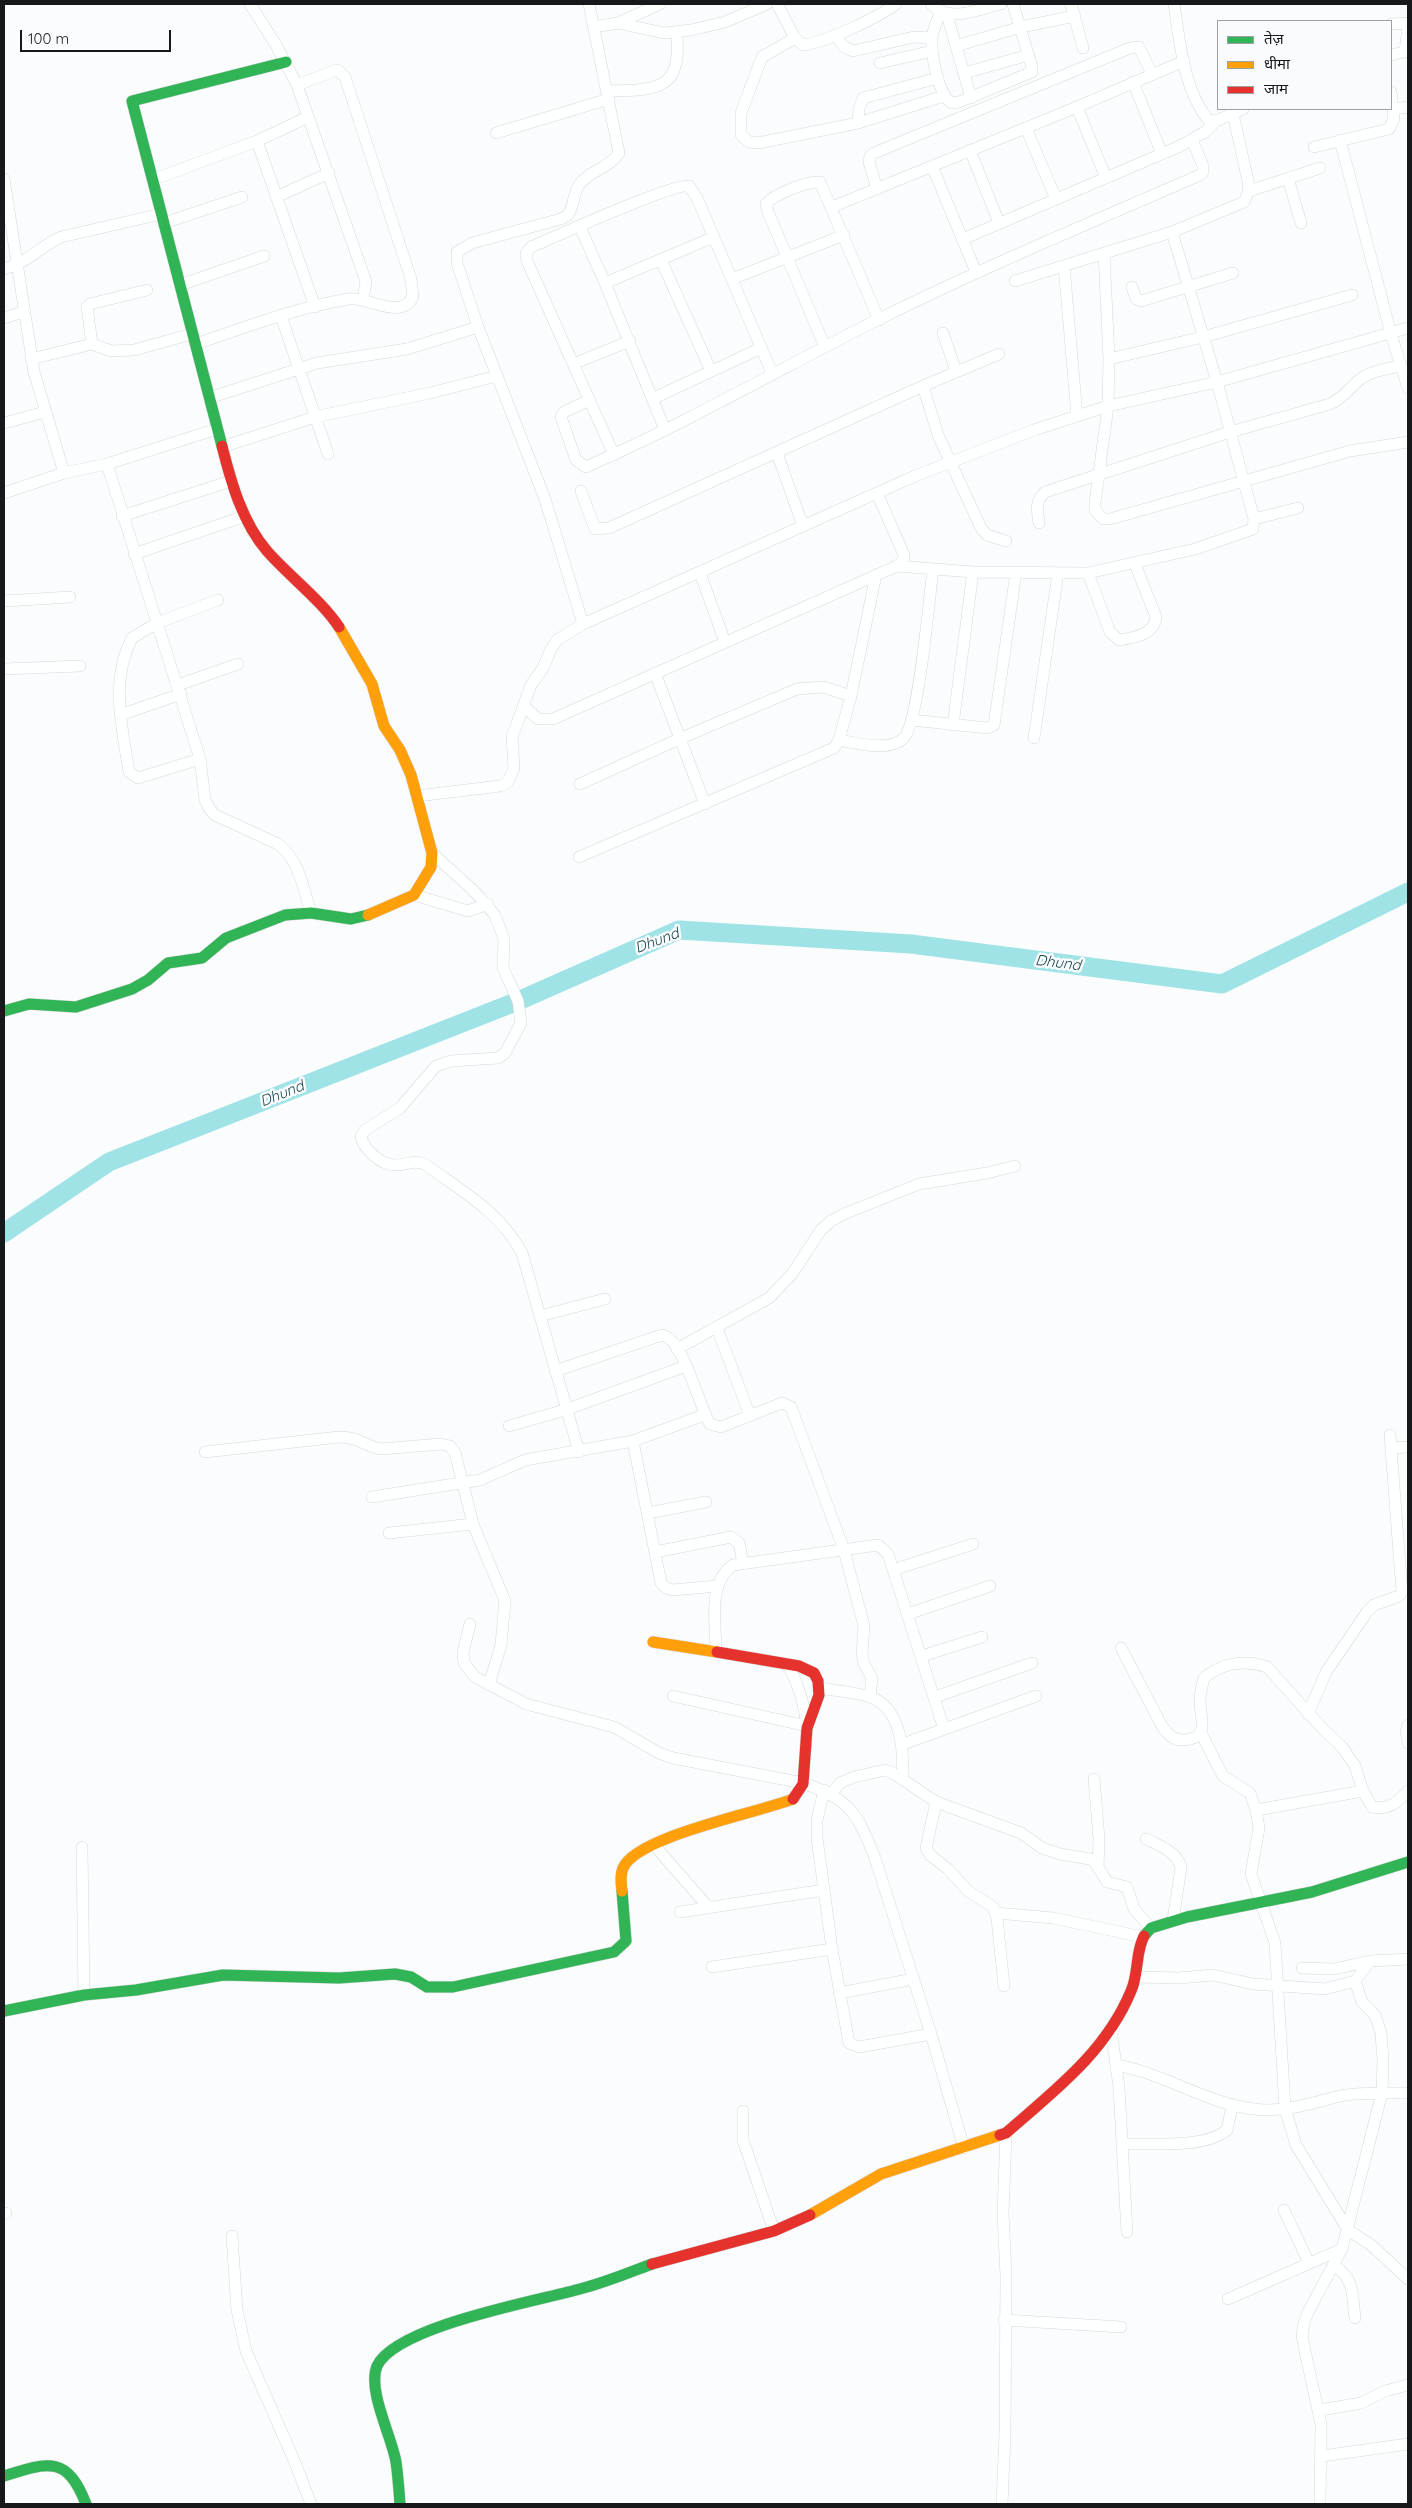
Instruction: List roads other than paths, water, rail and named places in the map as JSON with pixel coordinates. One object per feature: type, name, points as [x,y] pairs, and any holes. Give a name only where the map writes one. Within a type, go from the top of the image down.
[{"type":"street","points":[[250,4],[286,62],[297,85],[366,282],[363,299]]},
{"type":"street","points":[[583,624],[546,499],[478,327],[457,263],[457,252],[472,243],[561,219],[568,215],[578,186],[616,159],[619,153],[588,4]]},
{"type":"street","points":[[594,27],[618,23],[660,4]]},
{"type":"street","points":[[618,23],[648,31],[677,32],[725,22],[767,4]]},
{"type":"street","points":[[777,4],[795,38],[803,45],[812,44],[835,34],[896,4]]},
{"type":"street","points":[[931,4],[944,13],[971,98]]},
{"type":"street","points":[[944,13],[1001,4]]},
{"type":"street","points":[[944,13],[932,38],[932,51],[944,96],[952,103],[971,98],[1032,72],[1029,55],[1013,4]]},
{"type":"street","points":[[1071,4],[1083,48]]},
{"type":"street","points":[[1174,4],[1191,89],[1200,110],[1208,120],[1216,122]]},
{"type":"street","points":[[956,46],[1021,27],[1075,16]]},
{"type":"street","points":[[1392,24],[1408,24],[1407,51],[1392,55]]},
{"type":"street","points":[[496,133],[608,95],[644,89],[668,80],[674,72],[677,32]]},
{"type":"street","points":[[835,34],[844,47],[853,51],[914,36],[932,38]]},
{"type":"street","points":[[795,38],[762,57],[740,119],[741,135],[744,140],[758,143],[858,123],[944,96]]},
{"type":"street","points":[[877,188],[869,162],[870,156],[874,153],[1130,48],[1139,47],[1152,74]]},
{"type":"street","points":[[880,63],[932,51]]},
{"type":"street","points":[[964,73],[1029,55]]},
{"type":"street","points":[[832,207],[1184,61]]},
{"type":"street","points":[[4,1011],[18,1005],[29,1004],[66,1008],[76,1007],[141,984],[168,963],[202,958],[226,938],[272,918],[311,913],[351,919],[364,916],[391,907],[414,895],[429,872],[432,853],[417,796],[406,762],[384,726],[372,684],[347,637],[337,624],[266,550],[245,516],[231,481],[132,101],[144,96],[210,83],[286,62]]},
{"type":"street","points":[[31,359],[92,344],[119,352],[194,339],[347,300],[363,299],[389,307],[406,305],[413,297],[411,279],[345,77],[337,70],[297,85]]},
{"type":"street","points":[[858,123],[859,108],[863,98],[938,78]]},
{"type":"street","points":[[1133,82],[1162,154]]},
{"type":"street","points":[[1314,147],[1388,128],[1394,119],[1392,98]]},
{"type":"street","points":[[1077,107],[1106,178]]},
{"type":"street","points":[[1394,109],[1408,107]]},
{"type":"street","points":[[963,239],[1162,154],[1192,140],[1216,122],[1238,111],[1249,191],[1248,197],[1238,206],[1172,232],[1015,282]]},
{"type":"street","points":[[152,180],[257,142],[308,116]]},
{"type":"street","points":[[1026,128],[1056,199]]},
{"type":"street","points":[[589,400],[561,416],[576,460],[586,467],[666,430],[772,373],[976,272],[1200,175],[1203,172],[1203,166],[1192,140]]},
{"type":"street","points":[[1340,140],[1390,334],[1408,388]]},
{"type":"street","points":[[257,142],[315,307]]},
{"type":"street","points":[[970,150],[999,223]]},
{"type":"street","points":[[932,166],[976,272]]},
{"type":"street","points":[[1249,191],[1320,168]]},
{"type":"street","points":[[276,197],[329,173]]},
{"type":"street","points":[[1288,178],[1301,222]]},
{"type":"street","points":[[4,179],[6,212],[31,359],[64,473]]},
{"type":"street","points":[[826,347],[768,212],[766,204],[771,198],[809,183],[820,182],[879,320]]},
{"type":"street","points":[[614,455],[527,261],[526,253],[532,247],[684,185],[689,186],[714,237],[772,373]]},
{"type":"street","points":[[4,269],[16,266],[61,237],[162,219],[242,197]]},
{"type":"street","points":[[580,227],[606,283],[666,430]]},
{"type":"street","points":[[898,566],[973,572],[1058,574],[1088,572],[1135,564],[1248,532],[1255,526],[1217,382],[1172,232]]},
{"type":"street","points":[[732,279],[844,235]]},
{"type":"street","points":[[606,283],[714,237]]},
{"type":"street","points":[[1104,254],[1109,359],[1108,406],[1095,510],[1103,519],[1110,519],[1350,451],[1408,442]]},
{"type":"street","points":[[180,285],[264,256]]},
{"type":"street","points":[[661,260],[711,371]]},
{"type":"street","points":[[1064,266],[1077,416]]},
{"type":"street","points":[[1132,287],[1136,299],[1141,301],[1233,272]]},
{"type":"street","points":[[92,344],[88,307],[90,304],[147,290]]},
{"type":"street","points":[[1109,359],[1203,337],[1352,295]]},
{"type":"street","points":[[4,318],[23,312]]},
{"type":"street","points":[[281,316],[328,454]]},
{"type":"street","points":[[209,398],[299,368],[330,360],[407,349],[478,327]]},
{"type":"street","points":[[417,796],[500,786],[508,782],[514,768],[512,737],[531,685],[544,668],[551,649],[557,640],[583,624],[951,461],[1108,406],[1217,382],[1408,328]]},
{"type":"street","points":[[942,333],[956,372]]},
{"type":"street","points":[[573,364],[630,341]]},
{"type":"street","points":[[654,398],[761,348]]},
{"type":"street","points":[[581,491],[592,523],[595,529],[600,530],[777,453],[922,386],[999,354]]},
{"type":"street","points":[[1039,522],[1038,498],[1045,492],[1230,432],[1330,404],[1342,398],[1359,380],[1369,375],[1400,366]]},
{"type":"street","points":[[222,447],[315,417],[430,393],[497,376]]},
{"type":"street","points":[[922,386],[936,429],[981,528],[987,535],[1006,541]]},
{"type":"street","points":[[4,423],[45,412]]},
{"type":"street","points":[[4,494],[64,473],[107,464],[217,429]]},
{"type":"street","points":[[777,453],[803,526]]},
{"type":"street","points":[[107,464],[134,554],[180,690],[200,759],[205,800],[215,815],[278,844],[286,850],[297,866],[311,913]]},
{"type":"street","points":[[122,516],[231,481]]},
{"type":"street","points":[[524,706],[538,719],[553,719],[898,566],[903,561],[902,550],[877,493]]},
{"type":"street","points":[[1254,519],[1298,508]]},
{"type":"street","points":[[134,554],[245,516]]},
{"type":"street","points":[[1088,572],[1110,632],[1119,640],[1126,639],[1152,631],[1156,617],[1135,564]]},
{"type":"street","points":[[839,740],[868,745],[892,743],[902,739],[908,732],[912,720],[933,570]]},
{"type":"street","points":[[953,725],[973,572]]},
{"type":"street","points":[[700,573],[726,642]]},
{"type":"street","points":[[912,720],[987,728],[994,725],[1016,573]]},
{"type":"street","points":[[1034,738],[1058,574]]},
{"type":"street","points":[[579,857],[827,752],[839,740],[851,696],[876,575]]},
{"type":"street","points":[[4,601],[70,597]]},
{"type":"street","points":[[200,759],[138,778],[133,777],[129,772],[120,715],[118,687],[128,645],[137,634],[158,623],[218,600]]},
{"type":"street","points":[[120,715],[238,664]]},
{"type":"street","points":[[4,669],[80,666]]},
{"type":"street","points":[[655,673],[704,804]]},
{"type":"street","points":[[580,784],[679,739],[797,689],[823,688],[851,696]]},
{"type":"street","points":[[432,853],[488,904],[495,915],[504,939],[503,968],[520,1010],[521,1023],[505,1053],[498,1058],[451,1061],[436,1066],[400,1108],[364,1130],[361,1136],[362,1144],[369,1152],[387,1163],[396,1165],[418,1161],[426,1165],[483,1206],[507,1228],[522,1253],[565,1410],[579,1452]]},
{"type":"street","points":[[414,895],[468,910],[488,904]]},
{"type":"street","points":[[678,1349],[768,1298],[792,1274],[822,1230],[831,1221],[919,1184],[987,1173],[1015,1166]]},
{"type":"street","points":[[540,1316],[605,1299]]},
{"type":"street","points":[[717,1328],[750,1416]]},
{"type":"street","points":[[555,1371],[662,1336],[668,1336],[678,1349],[686,1366],[704,1414],[715,1428],[782,1403],[791,1407],[844,1550],[864,1626],[862,1654],[864,1664],[872,1678],[870,1697]]},
{"type":"street","points":[[510,1426],[565,1410],[686,1366]]},
{"type":"street","points":[[372,1497],[463,1484],[486,1478],[525,1460],[579,1452],[633,1440],[704,1414]]},
{"type":"street","points":[[1308,1714],[1326,1672],[1367,1612],[1374,1605],[1399,1596],[1402,1592],[1404,1564],[1396,1506],[1390,1435]]},
{"type":"street","points":[[205,1452],[339,1437],[359,1439],[381,1449],[441,1444],[450,1446],[455,1453],[473,1524],[505,1601],[501,1645],[489,1685]]},
{"type":"street","points":[[633,1440],[661,1583],[666,1588],[673,1590],[717,1586]]},
{"type":"street","points":[[1391,1448],[1408,1447]]},
{"type":"street","points":[[648,1513],[706,1502]]},
{"type":"street","points":[[1396,1506],[1408,1504]]},
{"type":"street","points":[[389,1532],[473,1524]]},
{"type":"street","points":[[655,1552],[731,1537],[738,1543],[743,1563]]},
{"type":"street","points":[[893,1570],[973,1544]]},
{"type":"street","points":[[716,1652],[717,1586],[726,1570],[743,1563],[878,1545],[888,1554],[944,1728]]},
{"type":"street","points":[[908,1614],[990,1586]]},
{"type":"street","points":[[470,1624],[463,1653],[464,1663],[469,1672],[489,1685],[526,1704],[614,1727],[666,1756],[804,1777],[832,1788],[850,1808],[864,1831],[914,1979],[964,2148]]},
{"type":"street","points":[[922,1656],[982,1637]]},
{"type":"street","points":[[653,1642],[799,1666],[814,1673],[820,1688],[816,1707],[807,1726]]},
{"type":"street","points":[[1122,1648],[1167,1734],[1180,1740],[1196,1738],[1201,1733],[1203,1725],[1201,1689],[1204,1678],[1224,1666],[1242,1662],[1257,1663],[1267,1667],[1308,1714],[1342,1746],[1355,1766],[1363,1791],[1372,1807],[1383,1809],[1395,1805],[1408,1792]]},
{"type":"street","points":[[935,1697],[1032,1663]]},
{"type":"street","points":[[4,2011],[84,1995],[136,1990],[199,1978],[239,1974],[339,1978],[395,1974],[411,1977],[427,1987],[452,1987],[614,1952],[626,1941],[627,1932],[622,1881],[623,1870],[627,1861],[637,1853],[654,1845],[695,1829],[785,1803],[800,1793],[804,1777],[807,1726],[801,1693],[787,1664]]},
{"type":"street","points":[[820,1688],[870,1697],[887,1708],[902,1744],[902,1779]]},
{"type":"street","points":[[673,1696],[807,1726]]},
{"type":"street","points":[[902,1744],[1036,1696]]},
{"type":"street","points":[[1408,1725],[1406,1732],[1408,1743]]},
{"type":"street","points":[[1201,1733],[1223,1776],[1250,1793],[1256,1810],[1259,1828],[1251,1874],[1275,1943],[1285,2108],[1296,2145],[1348,2230],[1370,2245],[1408,2279]]},
{"type":"street","points":[[931,2034],[853,2046],[849,2043],[846,2036],[824,1890],[817,1820],[832,1788],[854,1777],[885,1770],[936,1802],[1021,1833],[1050,1852],[1090,1859],[1108,1882],[1127,1887],[1134,1908],[1151,1928]]},
{"type":"street","points":[[1094,1778],[1099,1839],[1098,1868]]},
{"type":"street","points":[[1256,1810],[1363,1791]]},
{"type":"street","points":[[936,1802],[927,1841],[930,1855],[948,1870],[968,1892],[993,1908],[996,1913],[1004,1986]]},
{"type":"street","points":[[1146,1839],[1176,1855],[1179,1860],[1181,1867],[1173,1920]]},
{"type":"street","points":[[654,1845],[709,1908]]},
{"type":"street","points":[[82,1847],[84,1995]]},
{"type":"street","points":[[400,2504],[396,2461],[375,2387],[377,2367],[389,2351],[431,2330],[484,2313],[582,2289],[667,2259],[774,2231],[808,2216],[881,2174],[918,2160],[964,2148],[1006,2132],[1082,2067],[1111,2030],[1132,1990],[1136,1976],[1136,1963],[1143,1937],[1151,1928],[1173,1920],[1312,1892],[1408,1862]]},
{"type":"street","points":[[680,1912],[824,1890]]},
{"type":"street","points":[[996,1913],[1053,1918],[1143,1937]]},
{"type":"street","points":[[712,1967],[832,1949]]},
{"type":"street","points":[[1302,1968],[1334,1970],[1370,1961],[1408,1959]]},
{"type":"street","points":[[1136,1976],[1179,1978],[1212,1975],[1253,1984],[1325,1989],[1355,1981],[1370,1961]]},
{"type":"street","points":[[839,1993],[914,1979]]},
{"type":"street","points":[[1320,2504],[1322,2456],[1320,2410],[1302,2336],[1308,2312],[1342,2249],[1382,2093],[1383,2060],[1381,2033],[1375,2015],[1362,2002],[1355,1981]]},
{"type":"street","points":[[1111,2030],[1123,2144],[1127,2232]]},
{"type":"street","points":[[1116,2065],[1151,2073],[1232,2106],[1255,2109],[1285,2108],[1314,2104],[1341,2096],[1408,2093]]},
{"type":"street","points":[[1123,2144],[1187,2142],[1214,2137],[1227,2130],[1232,2106]]},
{"type":"street","points":[[743,2111],[743,2140],[774,2231]]},
{"type":"street","points":[[1002,2504],[1005,2434],[1004,2320],[1006,2276],[1003,2214],[1006,2132]]},
{"type":"street","points":[[1284,2210],[1309,2264]]},
{"type":"street","points":[[232,2236],[237,2310],[246,2351],[294,2460],[311,2504]]},
{"type":"street","points":[[1228,2298],[1342,2249]]},
{"type":"street","points":[[1333,2265],[1345,2272],[1351,2284],[1355,2318]]},
{"type":"street","points":[[1004,2320],[1121,2327]]},
{"type":"street","points":[[1320,2410],[1360,2403],[1385,2391],[1408,2386]]},
{"type":"street","points":[[1322,2456],[1408,2444]]},
{"type":"street","points":[[4,2476],[44,2464],[67,2469],[80,2484],[86,2504]]},
{"type":"waterway","name":"Dhund","points":[[4,1233],[109,1162],[518,1001],[679,930],[911,944],[1222,984],[1408,892]]}]
